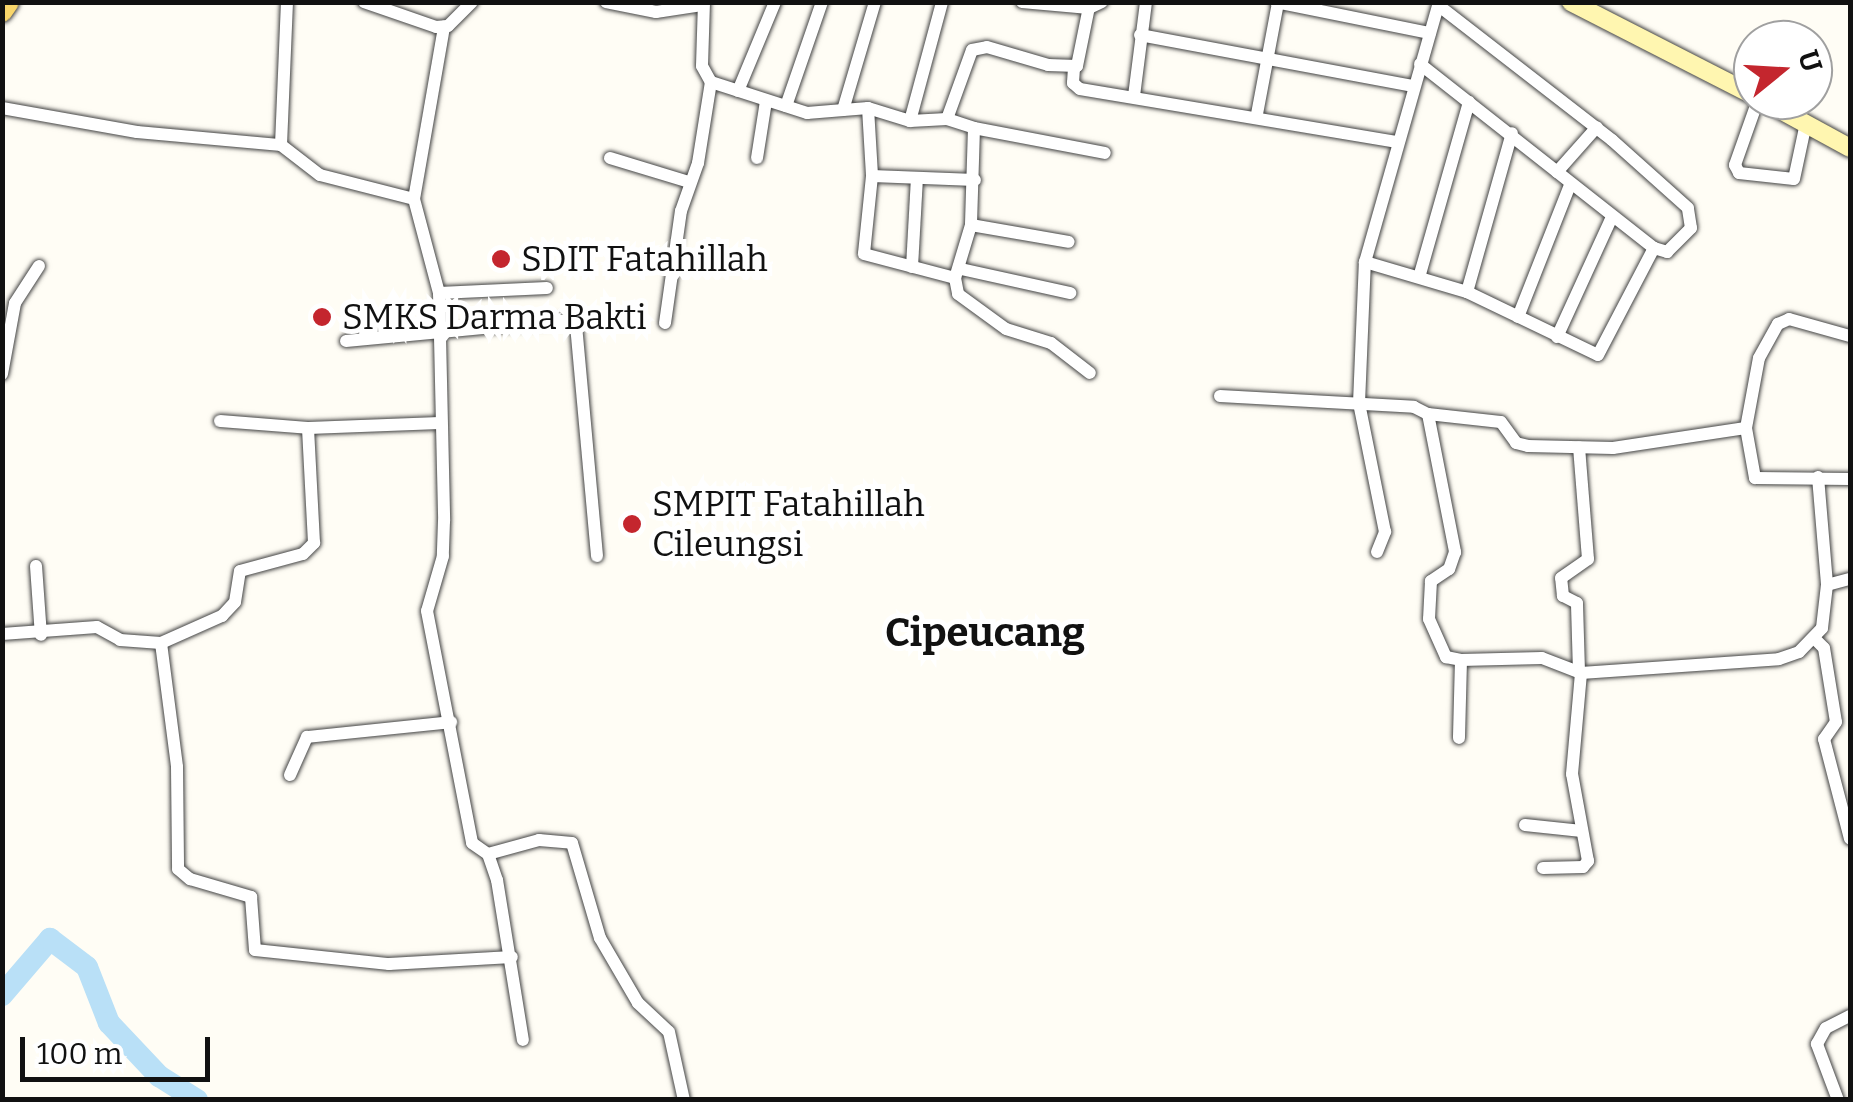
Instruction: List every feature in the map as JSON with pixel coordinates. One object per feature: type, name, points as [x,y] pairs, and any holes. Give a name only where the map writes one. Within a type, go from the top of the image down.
[{"type":"main road","points":[[2,12],[10,2]]},
{"type":"street","points":[[281,146],[286,2]]},
{"type":"street","points":[[364,2],[444,27]]},
{"type":"street","points":[[472,2],[444,27],[414,199],[439,293],[443,334],[443,556],[427,611],[472,843],[488,854],[512,957],[523,1040]]},
{"type":"street","points":[[606,2],[658,7],[703,4],[702,66],[711,82],[766,102],[807,113],[868,108],[910,121],[948,120],[1105,153]]},
{"type":"street","points":[[738,92],[775,2]]},
{"type":"street","points":[[786,106],[822,2]]},
{"type":"street","points":[[842,110],[875,2]]},
{"type":"street","points":[[910,121],[942,2]]},
{"type":"street","points":[[1022,2],[1094,4],[1085,50],[1074,68],[1075,86],[1257,114],[1398,142]]},
{"type":"street","points":[[1134,96],[1146,2]]},
{"type":"street","points":[[1572,2],[1733,85]]},
{"type":"street","points":[[1257,114],[1277,3],[1430,33]]},
{"type":"street","points":[[1377,552],[1385,532],[1359,404],[1365,262],[1412,86],[1438,4],[1597,127],[1693,214],[1691,228],[1672,248],[1654,248],[1611,220],[1512,132],[1420,64]]},
{"type":"street","points":[[1140,35],[1412,86]]},
{"type":"street","points":[[948,120],[972,50],[988,47],[1074,68]]},
{"type":"street","points":[[666,323],[689,182],[711,82]]},
{"type":"street","points":[[757,158],[766,102]]},
{"type":"street","points":[[1420,274],[1469,102]]},
{"type":"street","points":[[2,108],[137,132],[281,146],[320,175],[414,199]]},
{"type":"street","points":[[868,108],[872,176],[864,254],[912,268],[1070,293]]},
{"type":"street","points":[[1750,120],[1735,165],[1739,173],[1794,179],[1806,123]]},
{"type":"street","points":[[1800,120],[1850,148]]},
{"type":"street","points":[[1557,172],[1597,127]]},
{"type":"street","points":[[974,128],[971,225],[958,273],[958,294],[1016,334],[1051,343],[1090,373]]},
{"type":"street","points":[[1467,292],[1512,132]]},
{"type":"street","points":[[610,158],[689,182]]},
{"type":"street","points":[[872,176],[975,180]]},
{"type":"street","points":[[912,268],[917,178]]},
{"type":"street","points":[[1518,316],[1570,185]]},
{"type":"street","points":[[1557,337],[1611,220]]},
{"type":"street","points":[[971,225],[1069,242]]},
{"type":"street","points":[[1365,262],[1420,274],[1467,292],[1557,337],[1602,354],[1654,248]]},
{"type":"street","points":[[2,374],[15,303],[40,266]]},
{"type":"street","points":[[439,293],[547,288]]},
{"type":"street","points":[[1850,336],[1793,319],[1778,324],[1759,358],[1746,428],[1755,478],[1850,479]]},
{"type":"street","points":[[346,341],[567,320],[576,325],[597,556]]},
{"type":"street","points":[[1220,396],[1414,406],[1428,414],[1501,422],[1516,444],[1580,447],[1746,428]]},
{"type":"street","points":[[1428,414],[1455,552],[1449,569],[1431,580],[1429,618],[1446,656],[1461,660],[1542,658],[1580,673],[1757,662],[1799,652],[1814,638],[1826,618],[1818,477]]},
{"type":"street","points":[[220,422],[308,428],[440,423]]},
{"type":"street","points":[[2,634],[41,635],[97,628],[120,640],[161,643],[230,610],[240,572],[309,550],[316,534],[308,428]]},
{"type":"street","points":[[1543,868],[1586,866],[1572,774],[1580,673],[1578,602],[1563,596],[1560,578],[1588,559],[1580,447]]},
{"type":"street","points":[[36,566],[41,635]]},
{"type":"street","points":[[1827,585],[1850,579]]},
{"type":"street","points":[[1814,638],[1824,648],[1836,722],[1824,738],[1850,838]]},
{"type":"street","points":[[161,643],[177,766],[178,869],[190,879],[251,897],[255,950],[389,964],[512,957]]},
{"type":"street","points":[[1458,738],[1461,660]]},
{"type":"street","points":[[290,776],[307,737],[451,722]]},
{"type":"street","points":[[1525,825],[1582,831]]},
{"type":"street","points":[[488,854],[540,840],[572,843],[600,938],[638,1004],[668,1032],[684,1100]]},
{"type":"street","points":[[1838,1100],[1817,1044],[1826,1028],[1850,1016]]},
{"type":"waterway","points":[[2,995],[50,939],[87,967],[109,1023],[159,1076],[197,1100]]},
{"type":"place","name":"SDIT Fatahillah","points":[[501,259]]},
{"type":"place","name":"SMKS Darma Bakti","points":[[322,317]]},
{"type":"place","name":"SMPIT Fatahillah Cileungsi","points":[[632,524]]},
{"type":"district","name":"Cipeucang","points":[[985,633]]}]
